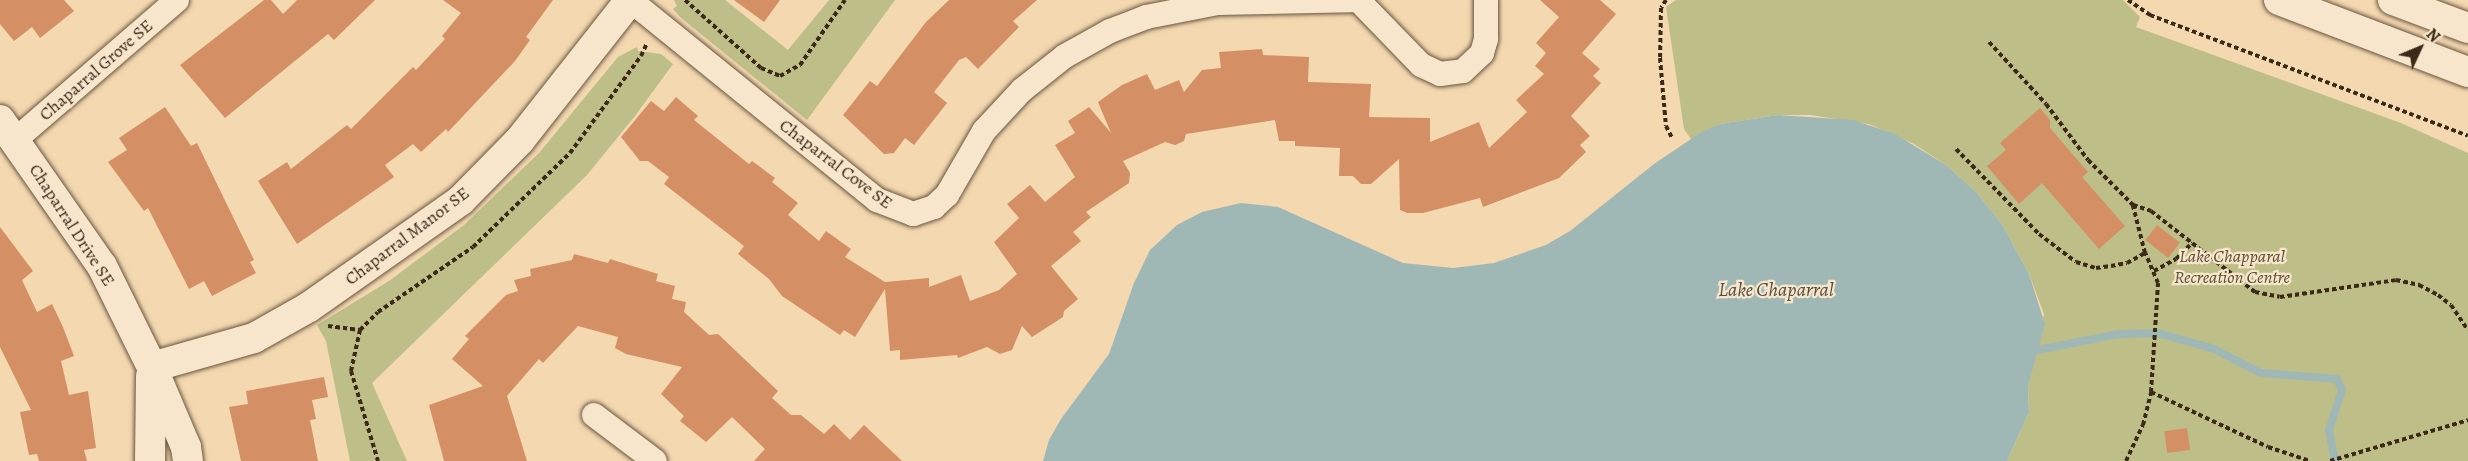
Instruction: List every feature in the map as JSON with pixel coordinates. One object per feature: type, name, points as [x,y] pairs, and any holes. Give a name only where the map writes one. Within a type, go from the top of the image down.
[{"type":"street","name":"Chaparral Grove SE","points":[[8,130],[177,0]]},
{"type":"street","name":"Chaparral Cove SE","points":[[630,0],[877,200],[913,214],[934,207],[947,195],[984,131],[1022,90],[1065,56],[1110,31],[1146,17],[1218,3],[1361,0],[1421,65],[1440,74],[1463,71],[1478,58],[1486,39],[1486,0]]},
{"type":"street","name":"Chaparral Manor SE","points":[[152,367],[254,338],[309,307],[461,200],[520,140],[630,0]]},
{"type":"street","points":[[2279,0],[2313,6],[2468,72]]},
{"type":"street","points":[[2392,0],[2468,28]]},
{"type":"street","name":"Chaparral Drive SE","points":[[8,130],[102,266],[152,367],[186,447],[188,461]]},
{"type":"street","name":"Chaparral Drive SE","points":[[150,461],[152,367]]},
{"type":"street","points":[[594,415],[655,461]]},
{"type":"path","points":[[685,0],[761,68],[780,76],[800,65],[845,0]]},
{"type":"path","points":[[1666,0],[1661,8],[1660,58],[1666,126],[1672,138]]},
{"type":"path","points":[[2128,0],[2150,15],[2468,136]]},
{"type":"path","points":[[1989,42],[2046,104],[2088,160],[2133,205],[2151,211],[2255,292],[2268,296],[2386,281],[2419,285],[2451,305],[2468,330]]},
{"type":"path","points":[[378,461],[351,370],[360,330],[378,312],[473,247],[570,153],[646,44]]},
{"type":"path","points":[[1956,149],[2039,234],[2076,262],[2096,268],[2127,263],[2145,253]]},
{"type":"path","points":[[2126,461],[2143,425],[2151,392],[2158,283],[2145,253],[2133,205]]},
{"type":"path","points":[[2154,271],[2176,259],[2192,243]]},
{"type":"path","points":[[309,307],[319,325],[360,330]]},
{"type":"path","points":[[2151,392],[2268,447],[2310,461]]},
{"type":"path","points":[[2330,461],[2468,420]]},
{"type":"green space","points":[[674,0],[725,0],[788,50],[829,0],[895,0],[807,120],[680,17],[673,9],[677,6]]},
{"type":"green space","name":"Lake Chapparal Recreation Centre","points":[[1676,0],[2123,0],[2140,17],[2136,27],[2401,123],[2468,153],[2468,461],[2007,461],[2029,412],[2028,386],[2044,314],[2029,274],[2002,224],[1975,191],[1946,165],[1914,144],[1869,124],[1810,115],[1778,115],[1720,124],[1691,139],[1684,129],[1666,7]]},
{"type":"green space","points":[[637,47],[638,51],[661,54],[673,64],[635,116],[587,175],[372,383],[407,461],[350,461],[326,341],[317,325],[389,281],[464,225],[539,153],[618,57]]},
{"type":"water","name":"Lake Chaparral","points":[[1778,115],[1853,120],[1895,134],[1946,165],[1975,191],[2002,224],[2029,274],[2045,324],[2028,386],[2029,412],[2007,461],[1043,461],[1049,440],[1061,419],[1109,354],[1134,283],[1150,250],[1177,225],[1202,212],[1241,203],[1278,207],[1403,263],[1453,268],[1494,263],[1546,245],[1570,231],[1654,164],[1700,133],[1720,124]]},
{"type":"building","points":[[0,0],[64,0],[74,11],[40,38],[32,27],[14,41],[0,24]]},
{"type":"building","points":[[264,0],[271,0],[283,14],[297,0],[375,0],[334,40],[328,34],[225,118],[180,65]]},
{"type":"building","points":[[443,0],[553,0],[526,37],[530,40],[515,61],[448,132],[446,129],[421,152],[413,144],[385,165],[394,177],[297,244],[258,181],[287,162],[291,169],[347,125],[351,129],[413,67],[416,70],[445,39],[442,36],[461,13]]},
{"type":"building","points":[[734,0],[780,0],[764,22]]},
{"type":"building","points":[[949,0],[1037,0],[1013,21],[1019,27],[978,69],[966,57],[959,60],[934,92],[947,103],[914,145],[905,138],[894,153],[884,154],[843,115],[870,81],[877,86],[926,22]]},
{"type":"building","points":[[1540,0],[1600,0],[1616,14],[1582,53],[1600,69],[1593,76],[1601,83],[1571,116],[1590,136],[1580,145],[1586,152],[1559,178],[1483,207],[1480,198],[1423,213],[1407,213],[1400,210],[1399,159],[1371,184],[1361,184],[1353,176],[1339,176],[1340,148],[1295,146],[1295,141],[1279,141],[1275,120],[1186,134],[1184,141],[1175,145],[1165,142],[1123,161],[1130,173],[1129,183],[1086,212],[1091,217],[1073,232],[1081,241],[1051,266],[1078,299],[1064,311],[1063,317],[1032,337],[1022,326],[1012,350],[1000,354],[987,347],[958,358],[957,355],[900,360],[900,350],[890,351],[885,289],[855,337],[844,330],[840,335],[782,296],[769,279],[738,254],[744,246],[664,184],[669,177],[648,161],[640,161],[621,137],[651,101],[664,111],[676,97],[698,116],[694,120],[749,164],[752,161],[775,178],[772,182],[798,203],[788,215],[819,241],[826,231],[851,249],[845,257],[885,282],[929,278],[929,287],[961,275],[970,301],[999,290],[1017,274],[994,242],[1019,218],[1007,204],[1030,185],[1045,202],[1075,177],[1055,145],[1075,133],[1068,121],[1089,107],[1111,133],[1098,102],[1122,85],[1147,74],[1155,90],[1179,80],[1184,92],[1202,70],[1221,68],[1219,52],[1262,49],[1263,55],[1309,57],[1308,82],[1371,84],[1369,117],[1430,118],[1430,142],[1479,122],[1489,148],[1527,112],[1516,100],[1544,74],[1535,66],[1546,53],[1536,43],[1559,17]]},
{"type":"building","points":[[165,107],[191,146],[197,143],[254,260],[250,262],[256,273],[212,296],[204,281],[189,289],[148,208],[144,211],[108,162],[127,150],[119,138]]},
{"type":"building","points":[[2040,108],[2050,120],[2050,128],[2088,172],[2082,177],[2125,226],[2099,249],[2042,183],[2019,204],[1987,166],[2006,150],[2000,143]]},
{"type":"building","points":[[2157,225],[2180,243],[2168,258],[2145,240]]},
{"type":"building","points":[[0,227],[33,271],[22,280],[37,312],[52,304],[63,327],[74,356],[61,361],[69,395],[88,391],[96,448],[84,450],[87,461],[39,461],[37,454],[29,455],[20,412],[31,410],[0,347]]},
{"type":"building","points":[[574,254],[608,263],[610,259],[658,274],[656,281],[675,286],[672,299],[686,302],[684,312],[709,335],[718,334],[778,391],[772,398],[791,415],[801,415],[824,434],[834,424],[850,440],[864,425],[902,461],[754,461],[765,449],[732,417],[706,442],[680,421],[684,416],[661,394],[682,367],[626,354],[615,348],[618,337],[578,326],[543,363],[539,359],[507,396],[527,461],[444,461],[429,405],[483,386],[452,359],[469,339],[465,336],[506,295],[518,291],[514,280],[531,276],[530,269],[572,260]]},
{"type":"building","points":[[324,377],[328,397],[312,400],[316,419],[310,420],[318,461],[241,461],[229,407],[248,404],[246,391]]},
{"type":"building","points":[[2187,428],[2190,450],[2167,453],[2164,431]]},
{"type":"waterway","points":[[2038,350],[2119,334],[2158,333],[2214,349],[2261,373],[2337,379],[2342,390],[2329,430],[2335,461]]}]
